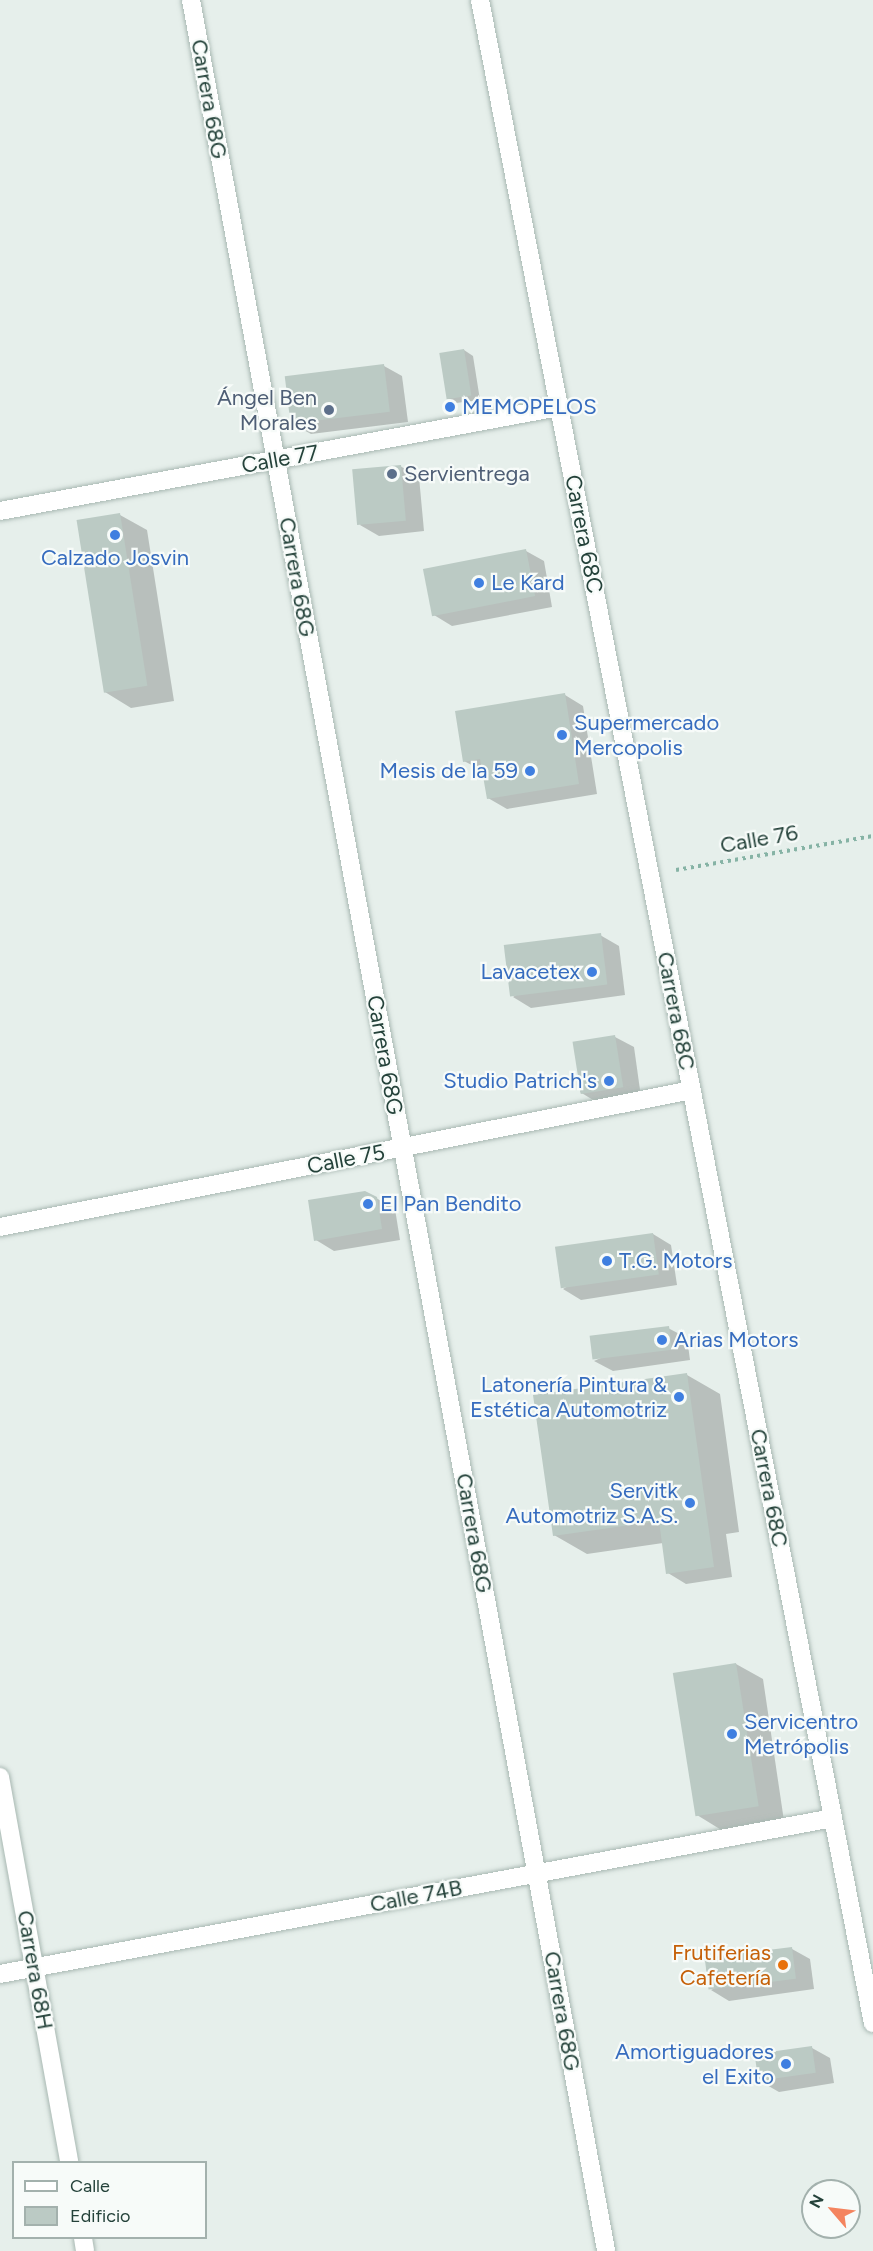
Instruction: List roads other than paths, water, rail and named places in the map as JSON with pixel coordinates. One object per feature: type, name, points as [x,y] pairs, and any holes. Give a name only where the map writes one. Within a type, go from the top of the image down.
[{"type":"street","name":"Carrera 68G","points":[[191,0],[606,2251]]},
{"type":"street","name":"Carrera 68C","points":[[480,0],[873,2023]]},
{"type":"street","name":"Calle 77","points":[[0,511],[559,407]]},
{"type":"street","name":"Calle 75","points":[[0,1227],[692,1090]]},
{"type":"street","name":"Carrera 68H","points":[[0,1778],[69,2161]]},
{"type":"street","name":"Calle 74B","points":[[0,1974],[833,1818]]},
{"type":"place","name":"MEMOPELOS","points":[[450,407]]},
{"type":"place","name":"Ángel Ben Morales","points":[[329,410]]},
{"type":"place","name":"Servientrega","points":[[392,474]]},
{"type":"place","name":"Calzado Josvin","points":[[115,535]]},
{"type":"place","name":"Le Kard","points":[[479,583]]},
{"type":"place","name":"Supermercado Mercopolis","points":[[562,735]]},
{"type":"place","name":"Mesis de la 59","points":[[530,771]]},
{"type":"place","name":"Lavacetex","points":[[592,972]]},
{"type":"place","name":"Studio Patrich's","points":[[609,1081]]},
{"type":"place","name":"El Pan Bendito","points":[[368,1204]]},
{"type":"place","name":"T.G. Motors","points":[[607,1261]]},
{"type":"place","name":"Arias Motors","points":[[662,1340]]},
{"type":"place","name":"Latonería Pintura & Estética Automotriz","points":[[679,1397]]},
{"type":"place","name":"Servitk Automotriz S.A.S.","points":[[690,1503]]},
{"type":"place","name":"Servicentro Metrópolis","points":[[732,1734]]},
{"type":"place","name":"Frutiferias Cafetería","points":[[783,1965]]},
{"type":"place","name":"Amortiguadores el Exito","points":[[786,2064]]}]
